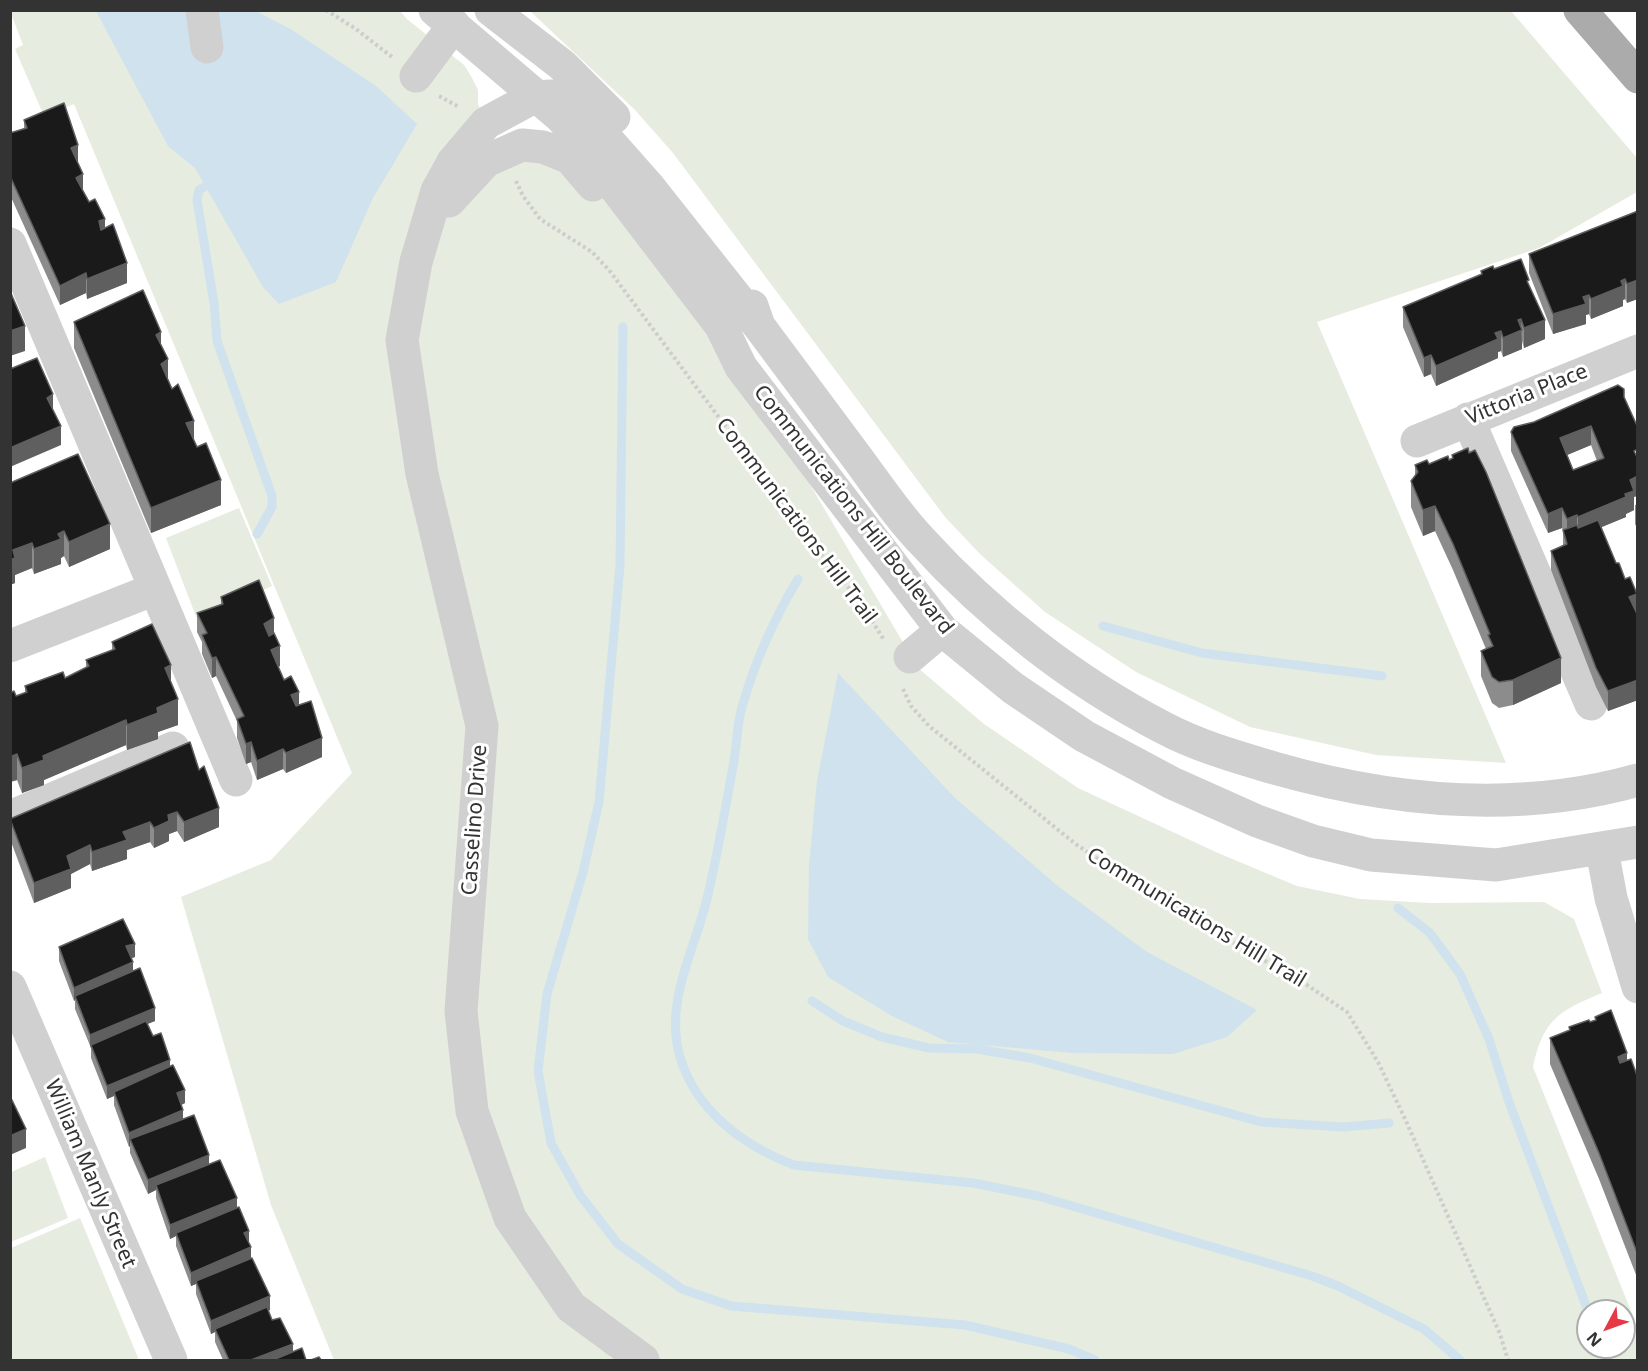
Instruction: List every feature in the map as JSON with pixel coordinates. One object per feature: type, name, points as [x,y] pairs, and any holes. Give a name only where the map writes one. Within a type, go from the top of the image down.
[{"type":"main road","points":[[1580,10],[1638,77]]},
{"type":"street","points":[[202,10],[207,48]]},
{"type":"street","name":"Communications Hill Boulevard","points":[[491,10],[562,64],[621,124],[743,285],[759,326],[919,538],[1024,636],[1076,675],[1165,729],[1244,759],[1336,784],[1392,795],[1479,801],[1522,800],[1566,796],[1638,780]]},
{"type":"street","points":[[416,76],[444,18]]},
{"type":"street","name":"Communications Hill Boulevard","points":[[444,18],[534,97],[562,118],[721,327],[741,366],[942,630],[978,662],[1084,736],[1172,783],[1257,821],[1313,841],[1371,855],[1496,865],[1602,850],[1638,842]]},
{"type":"street","points":[[534,97],[551,96],[572,106],[588,120],[649,187],[759,326]]},
{"type":"street","name":"Casselino Drive","points":[[534,97],[486,123],[453,162],[437,191],[416,262],[402,340],[422,474],[482,726],[460,1011],[472,1111],[510,1218],[571,1307],[642,1360]]},
{"type":"street","points":[[427,229],[472,173],[486,161],[504,151],[522,145],[543,147],[570,158],[613,209],[702,329],[741,366]]},
{"type":"street","points":[[10,244],[236,780]]},
{"type":"street","name":"Vittoria Place","points":[[1418,441],[1638,351]]},
{"type":"street","points":[[1468,419],[1591,704]]},
{"type":"street","points":[[10,646],[155,589]]},
{"type":"street","points":[[899,661],[942,630]]},
{"type":"street","points":[[10,817],[173,748]]},
{"type":"street","points":[[1602,850],[1613,905],[1638,987]]},
{"type":"street","name":"William Manly Street","points":[[10,987],[23,1051],[171,1360]]},
{"type":"path","name":"Communications Hill Trail","points":[[513,171],[523,196],[540,219],[592,252],[609,270],[829,565],[859,600],[899,661],[911,706],[928,726],[1077,845],[1146,892],[1306,985],[1347,1012],[1378,1062],[1406,1121],[1500,1334],[1508,1360]]},
{"type":"shaded area","points":[[10,11],[400,11],[464,65],[471,76],[478,90],[478,104],[486,123],[486,161],[570,158],[741,367],[918,668],[984,724],[1078,788],[1218,853],[1297,886],[1360,899],[1430,903],[1544,902],[1574,919],[1602,993],[1563,1012],[1555,1019],[1542,1038],[1533,1067],[1626,1299],[1576,1299],[1576,1359],[1636,1359],[1636,1324],[1637,1360],[334,1360],[271,1205],[181,897],[271,860],[352,773],[74,104],[44,116],[15,49],[23,45]]},
{"type":"shaded area","points":[[530,11],[1511,11],[1637,158],[1637,192],[1539,248],[1317,322],[1506,763],[1376,755],[1250,727],[1136,672],[1045,612],[981,555],[945,517],[673,153],[635,110]]},
{"type":"shaded area","points":[[239,508],[272,586],[197,619],[166,538]]},
{"type":"shaded area","points":[[45,1157],[68,1218],[11,1242],[11,1172]]},
{"type":"shaded area","points":[[80,1218],[139,1360],[11,1360],[11,1248]]},
{"type":"water","points":[[96,11],[256,11],[292,30],[376,86],[417,124],[373,198],[336,282],[279,304],[263,287],[195,168],[168,146]]},
{"type":"water","points":[[838,673],[955,798],[1059,887],[1147,952],[1257,1010],[1227,1037],[1173,1054],[1073,1053],[948,1042],[892,1016],[828,977],[808,939],[809,865],[817,781]]},
{"type":"building","points":[[64,103],[78,145],[71,148],[83,174],[76,178],[89,202],[95,199],[105,219],[99,221],[101,230],[113,224],[127,263],[87,279],[86,273],[60,286],[10,176],[10,133],[27,128],[24,120]]},
{"type":"building","points":[[1638,211],[1638,280],[1627,284],[1625,279],[1621,281],[1623,286],[1591,299],[1589,295],[1583,297],[1586,304],[1553,314],[1529,254]]},
{"type":"building","points":[[1521,259],[1529,280],[1527,281],[1545,320],[1524,328],[1521,319],[1518,320],[1522,330],[1503,338],[1501,331],[1495,333],[1498,339],[1436,366],[1431,355],[1424,358],[1403,307],[1482,274],[1481,271],[1493,266],[1494,269]]},
{"type":"building","points":[[143,290],[161,332],[156,335],[168,359],[161,364],[172,389],[178,384],[194,421],[186,423],[197,447],[206,443],[221,480],[151,508],[74,322]]},
{"type":"building","points":[[10,291],[25,326],[10,331]]},
{"type":"building","points":[[37,358],[53,394],[47,398],[61,426],[10,448],[10,369]]},
{"type":"building","points":[[1618,385],[1624,389],[1624,397],[1638,428],[1638,449],[1634,451],[1638,459],[1638,476],[1630,480],[1634,491],[1625,494],[1626,497],[1578,517],[1577,515],[1567,519],[1562,508],[1548,514],[1511,432],[1514,427],[1534,422]],"holes":[[[1591,426],[1604,458],[1573,470],[1560,438]]]},
{"type":"building","points":[[1468,448],[1469,453],[1475,450],[1486,472],[1561,658],[1513,680],[1499,682],[1492,677],[1481,651],[1493,646],[1488,635],[1490,634],[1453,544],[1435,506],[1423,510],[1411,481],[1418,472],[1415,465],[1427,460],[1429,464],[1448,456],[1449,460],[1453,458],[1452,455]]},
{"type":"building","points":[[78,454],[110,524],[69,542],[64,531],[58,534],[61,539],[34,549],[32,543],[13,550],[15,558],[10,560],[10,483]]},
{"type":"building","points":[[1598,520],[1616,563],[1619,563],[1625,579],[1630,577],[1637,594],[1629,597],[1638,616],[1638,680],[1608,691],[1596,668],[1551,551],[1567,544],[1563,530],[1577,525],[1578,528]]},
{"type":"building","points":[[259,580],[274,618],[264,624],[269,636],[274,633],[280,646],[271,650],[284,680],[291,676],[299,692],[291,695],[296,706],[311,701],[322,738],[286,753],[283,749],[257,761],[251,742],[246,744],[237,719],[244,716],[216,657],[212,658],[202,635],[207,633],[197,613],[223,604],[221,597]]},
{"type":"building","points":[[152,624],[171,665],[165,668],[178,699],[157,708],[158,713],[127,725],[126,720],[43,756],[44,760],[22,768],[17,754],[10,757],[10,693],[14,691],[16,696],[27,692],[25,686],[63,672],[65,678],[89,666],[86,660],[115,649],[112,642]]},
{"type":"building","points":[[190,742],[199,770],[204,766],[219,808],[184,822],[177,812],[168,815],[169,821],[154,828],[150,822],[123,832],[127,840],[92,852],[90,845],[67,856],[71,869],[34,883],[10,819]]},
{"type":"building","points":[[123,919],[135,944],[126,946],[133,962],[74,988],[59,947]]},
{"type":"building","points":[[140,968],[155,1008],[90,1035],[75,996]]},
{"type":"building","points":[[1611,1010],[1627,1053],[1618,1057],[1620,1063],[1631,1059],[1638,1078],[1638,1255],[1599,1153],[1550,1038],[1570,1030],[1569,1027],[1596,1020],[1595,1017]]},
{"type":"building","points":[[146,1021],[153,1036],[161,1033],[170,1060],[107,1086],[91,1045]]},
{"type":"building","points":[[173,1065],[185,1090],[177,1093],[183,1110],[129,1133],[114,1092]]},
{"type":"building","points":[[10,1096],[26,1129],[10,1136]]},
{"type":"building","points":[[194,1115],[209,1155],[148,1180],[130,1139]]},
{"type":"building","points":[[220,1160],[237,1198],[170,1225],[156,1185]]},
{"type":"building","points":[[239,1207],[249,1231],[244,1233],[251,1247],[191,1273],[176,1233]]},
{"type":"building","points":[[252,1258],[270,1296],[211,1321],[196,1281]]},
{"type":"building","points":[[267,1307],[272,1320],[280,1318],[293,1344],[251,1360],[229,1360],[215,1329]]},
{"type":"building","points":[[302,1348],[306,1360],[273,1360]]},
{"type":"waterway","points":[[212,182],[199,190],[197,200],[214,303],[217,341],[272,496],[272,507],[257,534]]},
{"type":"waterway","points":[[623,327],[620,565],[599,802],[583,872],[547,994],[538,1071],[551,1143],[580,1195],[618,1244],[682,1289],[731,1306],[965,1325],[1069,1349],[1095,1360]]},
{"type":"waterway","points":[[798,579],[766,641],[742,707],[713,874],[679,993],[676,1035],[680,1057],[687,1076],[710,1110],[740,1137],[757,1148],[794,1165],[973,1183],[1038,1196],[1312,1276],[1338,1286],[1424,1329],[1460,1360]]},
{"type":"waterway","points":[[1103,626],[1202,653],[1382,676]]},
{"type":"waterway","points":[[1398,908],[1430,933],[1460,974],[1489,1039],[1509,1102],[1583,1299]]},
{"type":"waterway","points":[[812,1001],[843,1021],[882,1037],[929,1048],[977,1049],[1030,1058],[1261,1122],[1343,1127],[1389,1123]]}]
